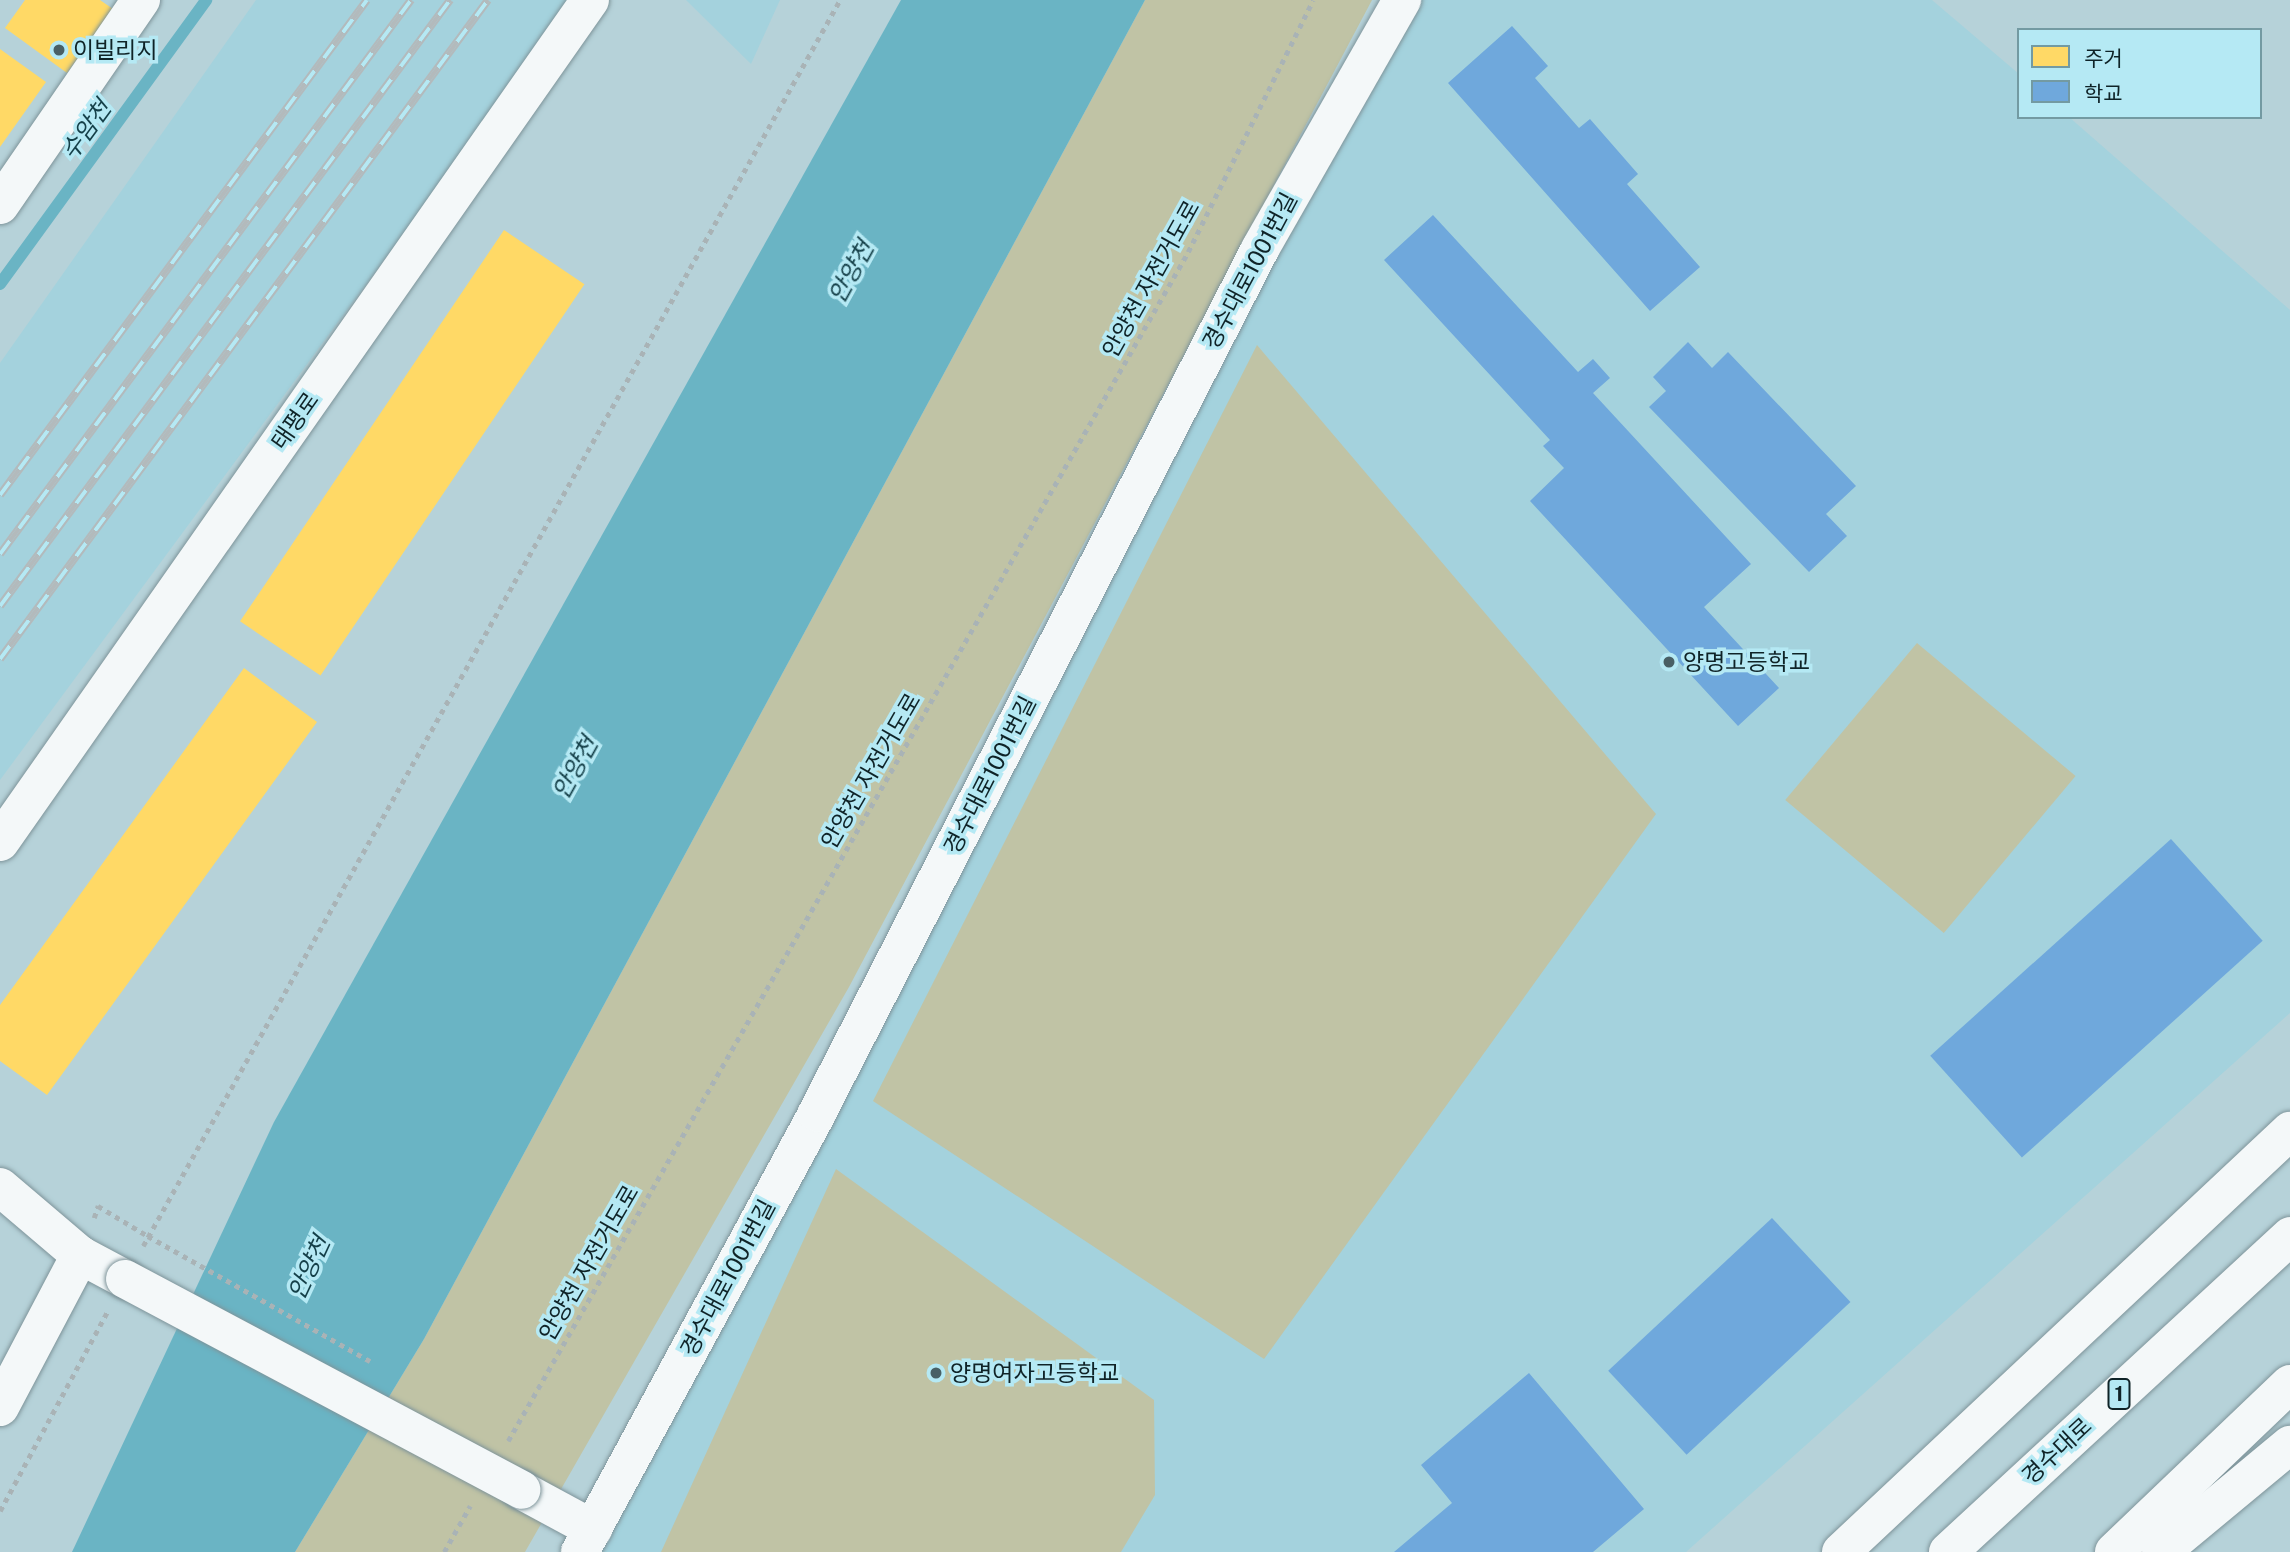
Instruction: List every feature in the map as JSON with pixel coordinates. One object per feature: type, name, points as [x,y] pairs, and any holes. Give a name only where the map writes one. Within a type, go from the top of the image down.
[{"type":"street","points":[[0,205],[141,0]]},
{"type":"street","name":"태평로","points":[[0,842],[590,0]]},
{"type":"street","name":"경수대로1001번길","points":[[586,1541],[817,1113],[1260,249],[1402,0]]},
{"type":"street","points":[[1841,1552],[2290,1131]]},
{"type":"street","points":[[0,1187],[80,1255],[521,1490],[586,1541]]},
{"type":"street","name":"경수대로","points":[[1948,1552],[2290,1236]]},
{"type":"street","points":[[0,1407],[80,1255]]},
{"type":"street","points":[[2114,1552],[2290,1384]]},
{"type":"street","points":[[2161,1552],[2290,1445]]},
{"type":"path","points":[[0,1511],[148,1236],[840,0]]},
{"type":"path","name":"안양천 자전거도로","points":[[499,1455],[1188,252],[1314,0]]},
{"type":"path","points":[[148,1236],[376,1364]]},
{"type":"path","points":[[495,1432],[519,1445]]},
{"type":"path","points":[[444,1552],[478,1491]]},
{"type":"shaded area","points":[[256,0],[576,0],[0,780],[0,363]]},
{"type":"shaded area","points":[[686,0],[780,0],[751,64]]},
{"type":"shaded area","name":"양명고등학교","points":[[1402,0],[1932,0],[2017,72],[2017,119],[2071,119],[2290,310],[2290,1013],[1686,1552],[580,1552]]},
{"type":"green space","points":[[1145,0],[1372,0],[849,987],[525,1552],[295,1552],[424,1339]]},
{"type":"green space","points":[[1257,345],[1656,814],[1264,1359],[873,1101]]},
{"type":"green space","points":[[1917,643],[2076,776],[1944,933],[1785,800]]},
{"type":"green space","points":[[836,1169],[1154,1400],[1155,1495],[1121,1552],[661,1552]]},
{"type":"water","name":"안양천","points":[[901,0],[1145,0],[424,1339],[295,1552],[72,1552],[274,1122]]},
{"type":"building: 주거","name":"이빌리지","points":[[25,0],[100,0],[113,9],[67,73],[5,28]]},
{"type":"building: 주거","points":[[0,49],[46,82],[0,147]]},
{"type":"building: 주거","points":[[504,230],[584,284],[320,676],[240,621]]},
{"type":"building: 주거","points":[[244,668],[317,722],[47,1095],[0,1061],[0,1005]]},
{"type":"building: 학교","points":[[1512,26],[1548,66],[1535,78],[1579,128],[1590,119],[1638,174],[1627,184],[1700,267],[1650,311],[1448,83]]},
{"type":"building: 학교","points":[[1433,215],[1578,372],[1593,359],[1610,378],[1593,393],[1751,564],[1704,607],[1779,688],[1738,726],[1530,501],[1564,468],[1543,446],[1550,440],[1384,260]]},
{"type":"building: 학교","points":[[1688,342],[1712,368],[1728,352],[1856,486],[1826,514],[1847,536],[1809,572],[1649,407],[1666,391],[1653,377]]},
{"type":"building: 학교","points":[[2171,839],[2263,941],[2022,1158],[1930,1056]]},
{"type":"building: 학교","points":[[1772,1218],[1850,1302],[1687,1455],[1608,1371]]},
{"type":"building: 학교","points":[[1529,1373],[1644,1509],[1593,1552],[1394,1552],[1452,1503],[1421,1465]]},
{"type":"waterway","name":"수암천","points":[[0,284],[206,0]]},
{"type":"railway","points":[[0,495],[367,0]]},
{"type":"railway","points":[[0,554],[411,0]]},
{"type":"railway","points":[[0,606],[450,0]]},
{"type":"railway","points":[[0,659],[488,0]]},
{"type":"place","name":"이빌리지","points":[[59,50]]},
{"type":"place","name":"양명고등학교","points":[[1669,662]]},
{"type":"place","name":"양명여자고등학교","points":[[936,1373]]}]
